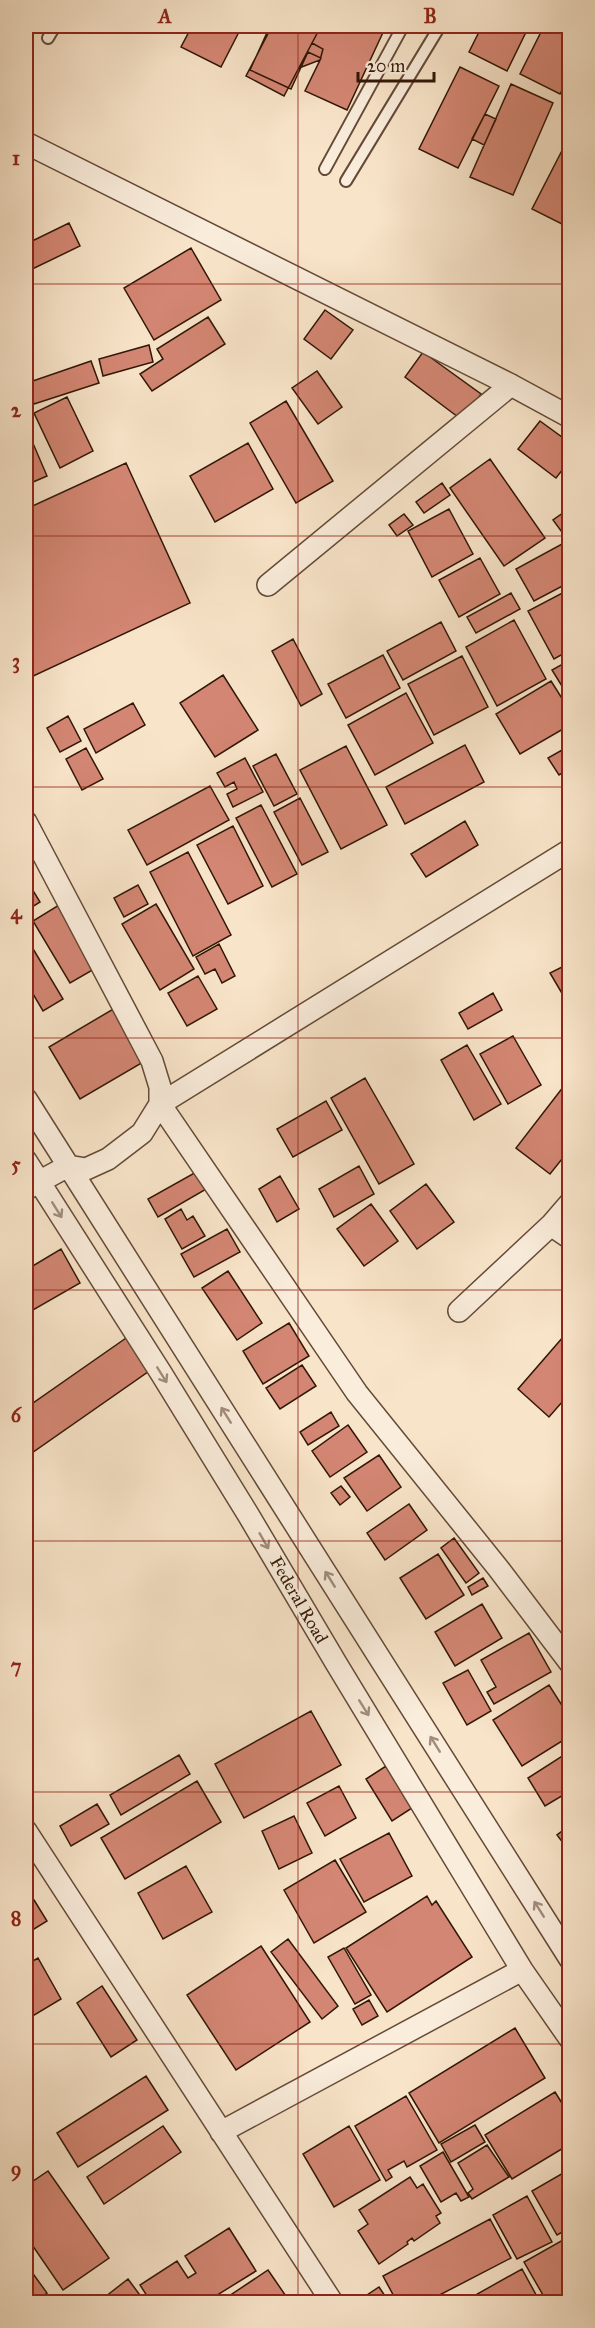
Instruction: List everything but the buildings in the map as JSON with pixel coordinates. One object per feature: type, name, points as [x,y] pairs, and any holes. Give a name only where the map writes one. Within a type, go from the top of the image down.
[{"type":"street","points":[[26,142],[511,385],[570,417]]},
{"type":"street","points":[[268,585],[511,385]]},
{"type":"street","points":[[26,822],[152,1061],[160,1087],[160,1104],[357,1393],[570,1663]]},
{"type":"street","points":[[32,1185],[68,1166],[86,1169],[108,1159],[142,1133],[160,1104],[570,850]]},
{"type":"street","name":"Federal Road","points":[[26,1099],[570,1959]]},
{"type":"street","name":"Federal Road","points":[[26,1161],[32,1185],[249,1516],[522,1970],[570,2039]]},
{"type":"street","points":[[459,1311],[551,1225],[570,1203]]},
{"type":"street","points":[[551,1225],[570,1238]]},
{"type":"street","points":[[26,1831],[332,2302]]},
{"type":"street","points":[[222,2132],[522,1970]]},
{"type":"lane","points":[[48,38],[55,26]]},
{"type":"lane","points":[[325,169],[403,26]]},
{"type":"lane","points":[[346,181],[440,26]]}]
